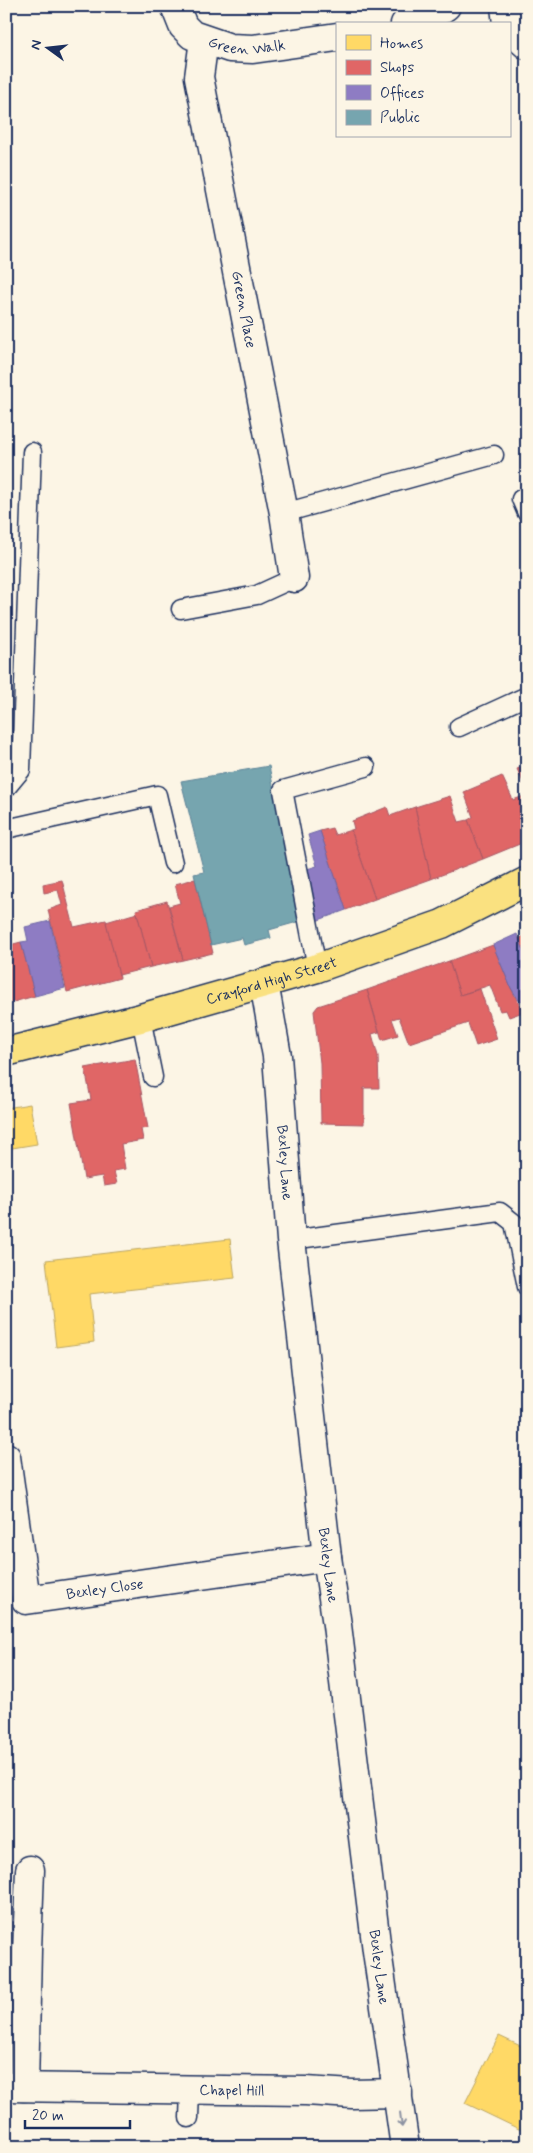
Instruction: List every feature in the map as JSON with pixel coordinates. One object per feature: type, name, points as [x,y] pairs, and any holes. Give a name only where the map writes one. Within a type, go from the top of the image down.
[{"type":"main road","name":"Crayford High Street","points":[[6,1052],[141,1018],[317,968],[442,924],[527,881]]},
{"type":"street","name":"Green Walk","points":[[175,6],[180,21],[186,30],[196,38],[243,50],[336,36]]},
{"type":"street","points":[[411,22],[434,14],[446,6]]},
{"type":"street","points":[[505,6],[507,22]]},
{"type":"street","points":[[518,6],[527,19]]},
{"type":"street","points":[[510,30],[527,46]]},
{"type":"street","name":"Green Place","points":[[204,40],[199,77],[284,513],[294,578]]},
{"type":"street","name":"Bexley Lane","points":[[264,983],[277,1056],[291,1240],[327,1557],[377,1951],[405,2147]]},
{"type":"street","name":"Bexley Close","points":[[6,1457],[26,1600],[327,1557]]},
{"type":"street","points":[[15,2087],[16,1945],[30,1870]]},
{"type":"street","name":"Chapel Hill","points":[[15,2087],[306,2091],[352,2094],[398,2093]]},
{"type":"lane","points":[[6,788],[21,770],[32,452]]},
{"type":"lane","points":[[284,513],[494,455]]},
{"type":"lane","points":[[527,496],[521,499],[527,514]]},
{"type":"lane","points":[[181,609],[257,595],[294,578]]},
{"type":"lane","points":[[459,727],[527,696]]},
{"type":"lane","points":[[317,968],[282,790],[366,767]]},
{"type":"lane","points":[[6,829],[157,795],[173,863]]},
{"type":"lane","points":[[141,1018],[153,1077]]},
{"type":"lane","points":[[291,1240],[500,1212],[514,1223],[527,1287]]},
{"type":"lane","points":[[189,2118],[190,2090]]},
{"type":"building: Homes","points":[[30,1104],[37,1144],[6,1149],[6,1108]]},
{"type":"building: Homes","points":[[230,1239],[235,1278],[89,1294],[94,1342],[56,1347],[46,1260]]},
{"type":"building: Homes","points":[[499,2036],[527,2049],[527,2117],[521,2130],[465,2103]]},
{"type":"building: Shops","points":[[527,765],[527,791],[517,769]]},
{"type":"building: Shops","points":[[502,776],[513,800],[524,796],[527,803],[527,841],[483,859],[468,820],[473,817],[464,792]]},
{"type":"building: Shops","points":[[450,796],[459,822],[468,820],[483,859],[431,879],[415,807]]},
{"type":"building: Shops","points":[[387,807],[390,816],[415,807],[431,879],[375,899],[351,830],[354,829],[352,821]]},
{"type":"building: Shops","points":[[332,828],[335,835],[351,830],[375,899],[346,910],[320,831]]},
{"type":"building: Shops","points":[[195,879],[213,953],[183,960],[169,906],[180,903],[175,884]]},
{"type":"building: Shops","points":[[62,880],[74,927],[106,920],[120,978],[67,992],[48,910],[62,905],[58,890],[44,893],[43,884]]},
{"type":"building: Shops","points":[[167,901],[183,960],[151,967],[136,910]]},
{"type":"building: Shops","points":[[137,913],[151,967],[119,975],[106,922]]},
{"type":"building: Shops","points":[[527,935],[527,958],[518,939]]},
{"type":"building: Shops","points":[[21,942],[35,996],[6,1004],[6,946]]},
{"type":"building: Shops","points":[[493,945],[523,1012],[509,1017],[506,1010],[500,1011],[490,985],[460,995],[449,961]]},
{"type":"building: Shops","points":[[449,961],[460,995],[480,989],[497,1039],[476,1046],[468,1023],[409,1043],[399,1017],[392,1019],[398,1035],[382,1040],[367,990]]},
{"type":"building: Shops","points":[[367,990],[379,1032],[372,1034],[378,1056],[379,1088],[364,1088],[364,1124],[321,1123],[320,1063],[314,1011],[318,1006]]},
{"type":"building: Shops","points":[[135,1059],[148,1128],[141,1129],[143,1140],[121,1144],[125,1169],[114,1171],[117,1184],[104,1186],[102,1176],[84,1179],[71,1103],[91,1100],[85,1068]]},
{"type":"building: Offices","points":[[320,831],[346,910],[316,921],[307,869],[317,866],[308,835]]},
{"type":"building: Offices","points":[[50,921],[65,988],[35,996],[21,942],[28,941],[25,927]]},
{"type":"building: Offices","points":[[517,934],[527,958],[527,1000],[520,1002],[511,988],[493,945]]},
{"type":"building: Public","points":[[269,766],[301,921],[269,930],[271,938],[244,945],[242,938],[211,945],[194,874],[204,872],[181,781]]},
{"type":"building: Public","points":[[208,2145],[246,2146],[246,2147],[208,2147]]}]
